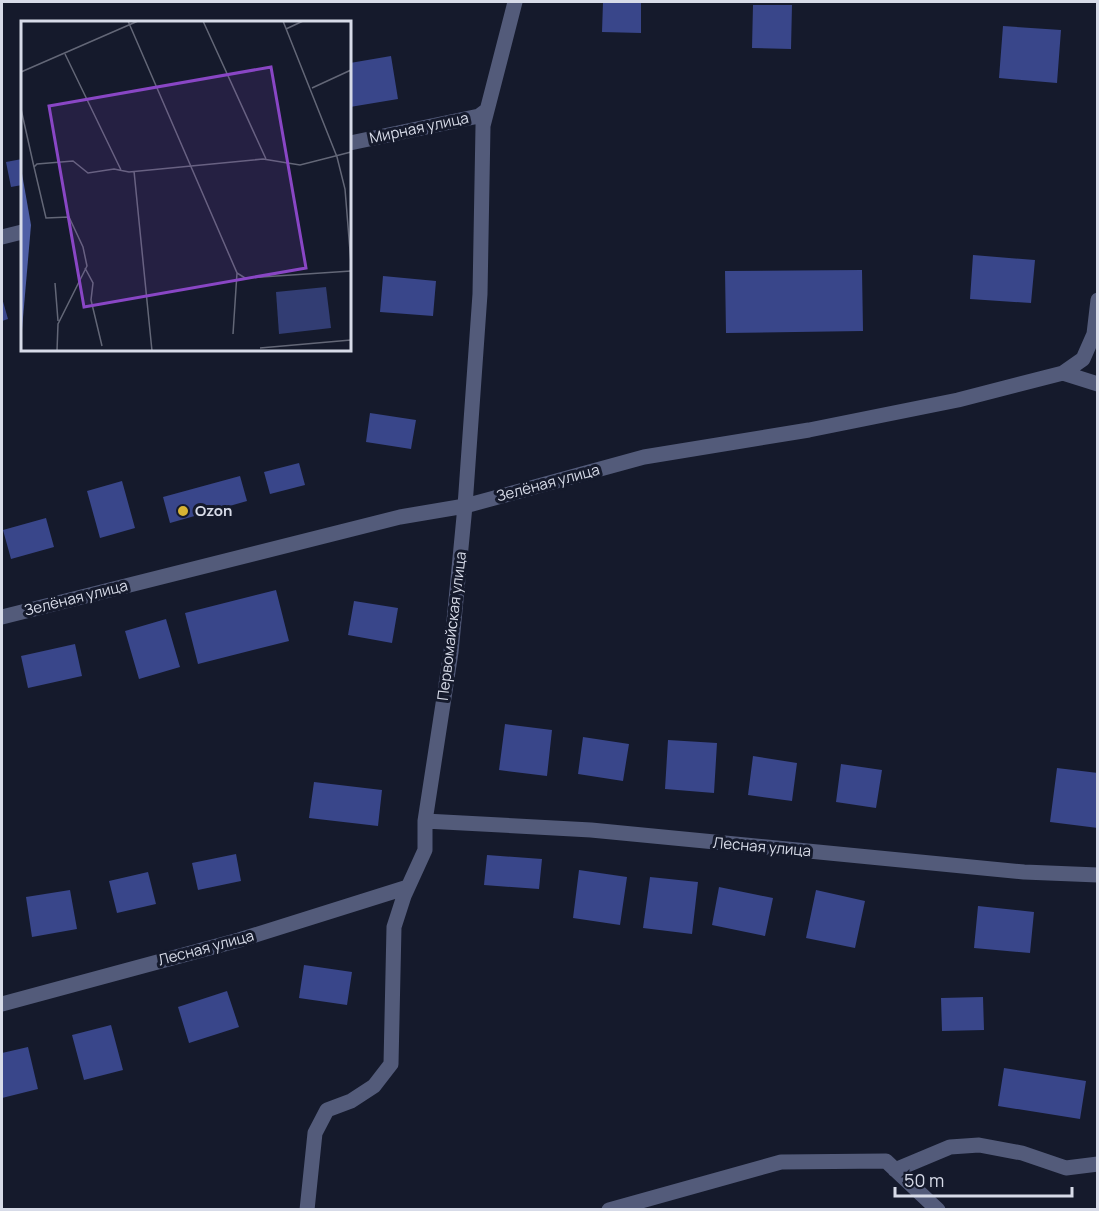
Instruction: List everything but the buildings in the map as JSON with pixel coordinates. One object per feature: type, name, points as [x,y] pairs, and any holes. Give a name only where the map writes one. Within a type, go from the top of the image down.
[{"type":"street","name":"Первомайская улица","points":[[307,1209],[315,1133],[327,1110],[351,1101],[374,1086],[391,1064],[394,927],[408,887],[425,850],[425,821],[451,652],[465,506],[480,294],[483,126],[515,2]]},
{"type":"street","name":"Мирная улица","points":[[351,143],[479,116],[487,110]]},
{"type":"street","points":[[2,237],[21,232]]},
{"type":"street","points":[[1063,373],[1083,360],[1094,334],[1098,300]]},
{"type":"street","name":"Зелёная улица","points":[[2,617],[400,517],[465,506],[644,457],[809,430],[958,400],[1063,373]]},
{"type":"street","points":[[1063,373],[1098,384]]},
{"type":"street","name":"Лесная улица","points":[[425,821],[591,830],[1024,872],[1098,875]]},
{"type":"street","name":"Лесная улица","points":[[2,1004],[238,940],[408,887]]},
{"type":"street","points":[[895,1170],[950,1147],[979,1145],[1022,1153],[1066,1168],[1098,1164]]},
{"type":"street","points":[[609,1209],[781,1162],[886,1161],[938,1209]]},
{"type":"place","name":"Ozon","points":[[183,511]]}]
